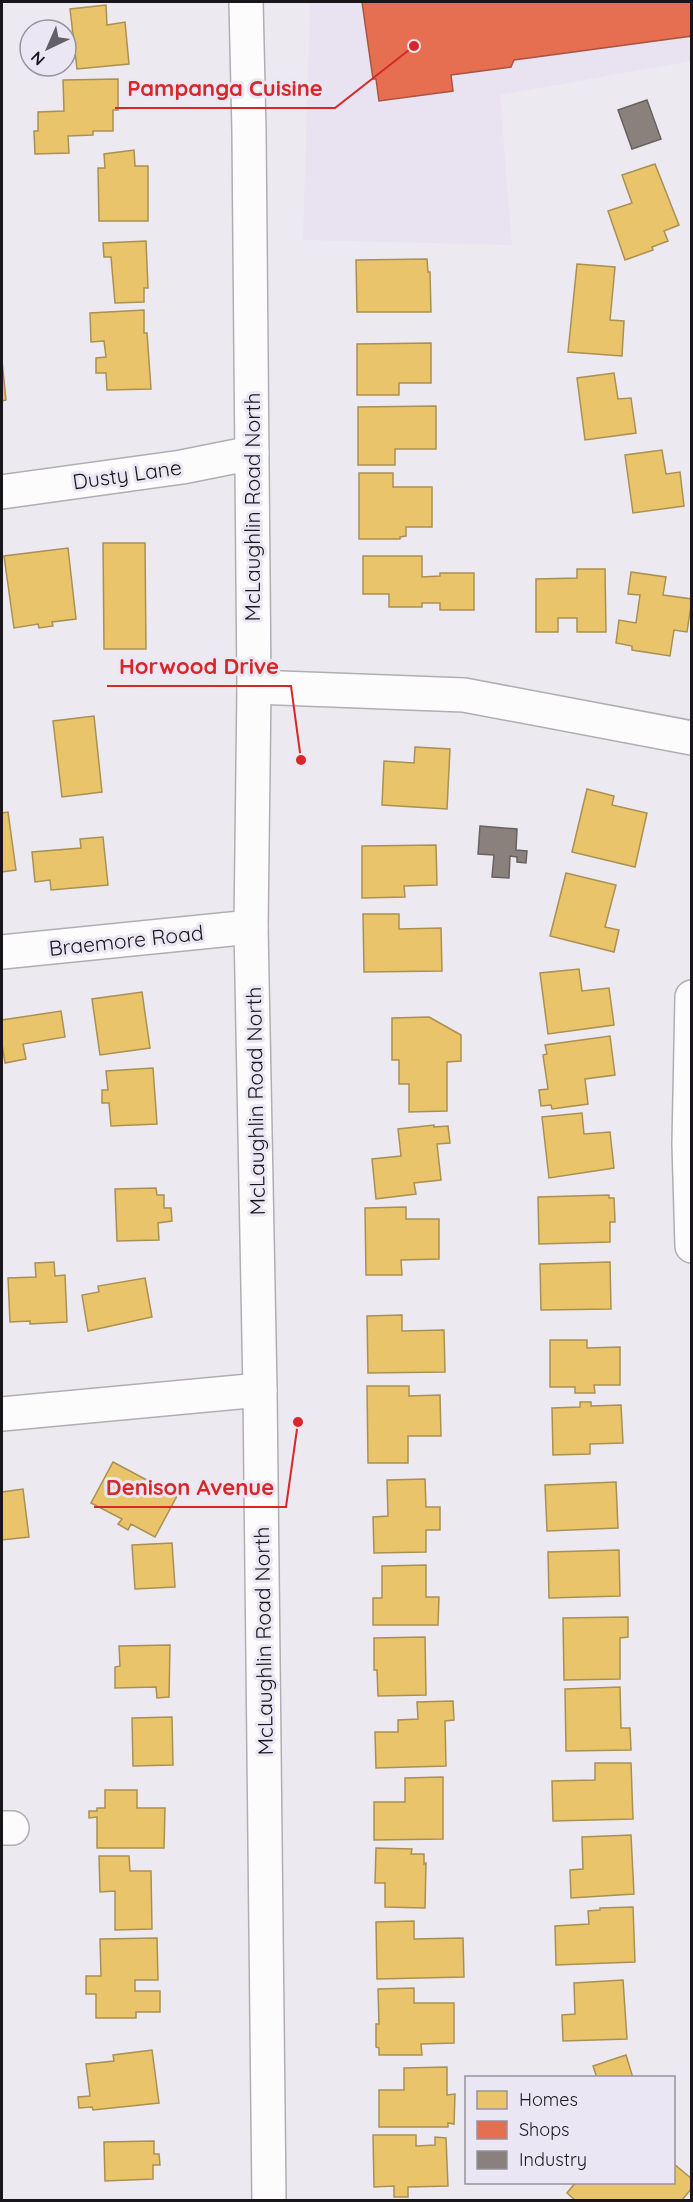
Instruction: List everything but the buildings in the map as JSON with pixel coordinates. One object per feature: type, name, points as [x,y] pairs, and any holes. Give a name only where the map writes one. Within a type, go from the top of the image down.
[{"type":"main road","name":"McLaughlin Road North","points":[[246,2],[254,687],[251,927],[260,1390],[269,2200]]},
{"type":"main road","name":"Dusty Lane","points":[[2,492],[182,466],[252,453]]},
{"type":"main road","points":[[254,687],[464,695],[692,738]]},
{"type":"main road","name":"Braemore Road","points":[[2,952],[251,927]]},
{"type":"main road","points":[[692,997],[692,1246]]},
{"type":"main road","points":[[2,1414],[260,1390]]},
{"type":"shaded area","points":[[310,2],[691,2],[691,61],[500,95],[512,245],[303,240]]},
{"type":"place","name":"Pampanga Cuisine","points":[[414,46]]},
{"type":"place","name":"Horwood Drive","points":[[301,760]]},
{"type":"place","name":"Denison Avenue","points":[[298,1422]]}]
